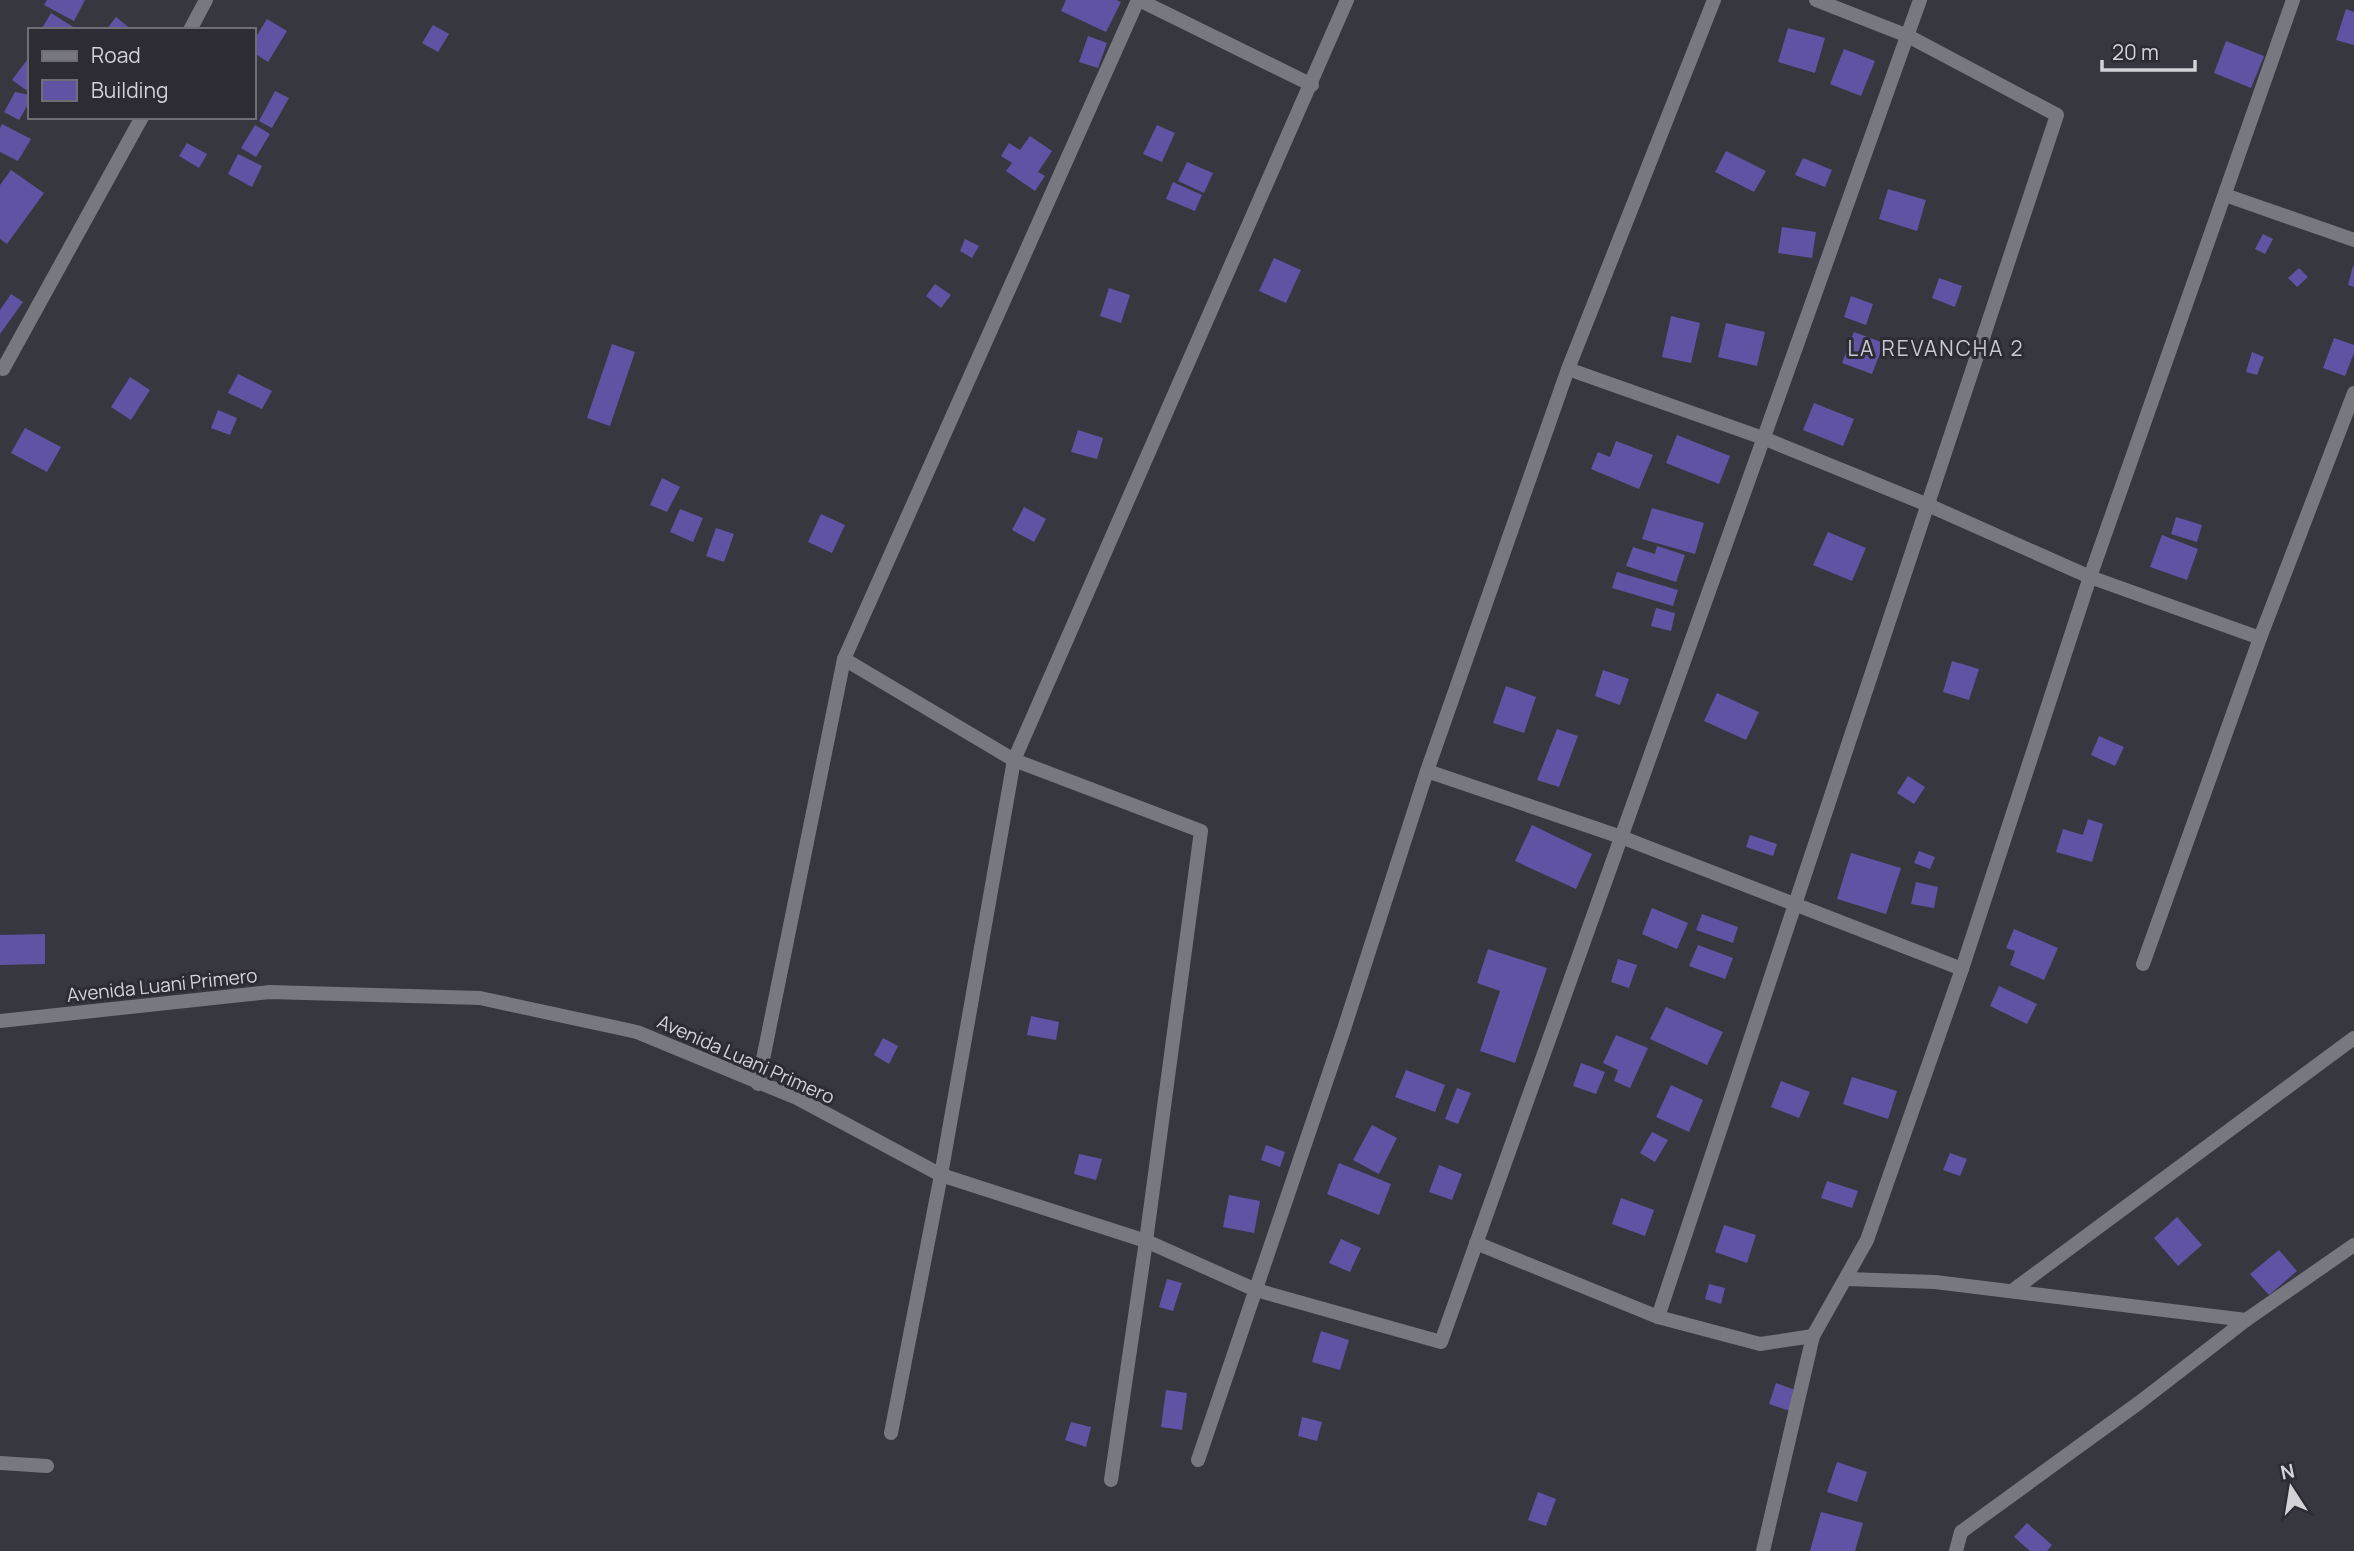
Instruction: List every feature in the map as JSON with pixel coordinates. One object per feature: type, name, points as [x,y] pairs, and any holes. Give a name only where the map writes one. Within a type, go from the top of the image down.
[{"type":"street","points":[[191,28],[206,0]]},
{"type":"street","points":[[758,1084],[844,659],[1138,0],[1312,85]]},
{"type":"street","points":[[891,1433],[941,1175],[1014,760],[1348,0]]},
{"type":"street","points":[[1198,1460],[1427,771],[1568,369],[1714,0]]},
{"type":"street","points":[[1658,1317],[2057,115],[1908,36],[1816,0]]},
{"type":"street","points":[[1813,1336],[1760,1344],[1658,1317],[1476,1243],[1920,0]]},
{"type":"street","points":[[1763,1551],[1813,1336],[1867,1240],[1962,970],[2090,578],[2293,0]]},
{"type":"street","points":[[0,367],[3,369],[141,119]]},
{"type":"street","points":[[2225,195],[2354,240]]},
{"type":"street","points":[[1568,369],[1763,439],[1928,505],[2090,578],[2260,638]]},
{"type":"street","points":[[2143,964],[2260,638],[2354,393]]},
{"type":"street","points":[[844,659],[1014,760],[1201,831],[1111,1480]]},
{"type":"street","points":[[1427,771],[1621,837],[1962,970]]},
{"type":"street","name":"Avenida Luani Primero","points":[[0,1021],[271,992],[480,998],[637,1032],[797,1098],[941,1175],[1146,1241],[1256,1290],[1441,1342],[1476,1243]]},
{"type":"street","points":[[2012,1291],[2354,1038]]},
{"type":"street","points":[[1956,1551],[1961,1532],[2140,1402],[2246,1320],[2354,1245]]},
{"type":"street","points":[[1847,1279],[1935,1282],[2246,1320]]},
{"type":"street","points":[[0,1463],[47,1466]]},
{"type":"building","points":[[47,0],[85,0],[74,21],[44,5]]},
{"type":"building","points":[[1066,0],[1121,2],[1106,32],[1061,11]]},
{"type":"building","points":[[2346,9],[2354,12],[2354,45],[2336,40]]},
{"type":"building","points":[[51,13],[75,28],[42,28]]},
{"type":"building","points":[[116,17],[130,28],[108,28]]},
{"type":"building","points":[[267,19],[287,31],[268,62],[256,54],[256,37]]},
{"type":"building","points":[[433,25],[449,34],[438,52],[422,43]]},
{"type":"building","points":[[1788,28],[1825,38],[1815,73],[1778,62]]},
{"type":"building","points":[[1088,36],[1107,43],[1098,68],[1079,62]]},
{"type":"building","points":[[2226,41],[2264,56],[2251,88],[2214,73]]},
{"type":"building","points":[[1844,49],[1875,61],[1861,96],[1830,84]]},
{"type":"building","points":[[28,59],[28,92],[12,80]]},
{"type":"building","points":[[275,91],[289,98],[272,128],[259,121]]},
{"type":"building","points":[[15,92],[28,95],[28,104],[19,120],[4,112]]},
{"type":"building","points":[[2,124],[31,139],[18,161],[0,152]]},
{"type":"building","points":[[255,125],[270,134],[256,157],[241,148]]},
{"type":"building","points":[[1157,125],[1175,133],[1162,162],[1143,154]]},
{"type":"building","points":[[1030,136],[1052,151],[1038,172],[1045,176],[1035,191],[1006,171],[1012,163],[1001,156],[1009,143],[1020,150]]},
{"type":"building","points":[[187,143],[207,154],[199,168],[179,156]]},
{"type":"building","points":[[1726,151],[1766,171],[1754,192],[1715,172]]},
{"type":"building","points":[[238,154],[262,166],[252,187],[228,174]]},
{"type":"building","points":[[1803,158],[1832,170],[1825,187],[1795,175]]},
{"type":"building","points":[[1187,162],[1213,173],[1204,193],[1178,181]]},
{"type":"building","points":[[11,170],[44,193],[7,244],[0,239],[0,185]]},
{"type":"building","points":[[1173,182],[1202,195],[1195,211],[1166,199]]},
{"type":"building","points":[[1888,189],[1926,200],[1917,231],[1879,219]]},
{"type":"building","points":[[1782,227],[1816,232],[1812,258],[1778,253]]},
{"type":"building","points":[[2263,234],[2273,239],[2265,254],[2255,249]]},
{"type":"building","points":[[965,239],[979,246],[972,258],[960,251]]},
{"type":"building","points":[[1274,258],[1301,270],[1286,303],[1259,291]]},
{"type":"building","points":[[2354,266],[2354,287],[2348,285]]},
{"type":"building","points":[[2299,268],[2308,277],[2297,287],[2288,278]]},
{"type":"building","points":[[1939,278],[1962,286],[1955,307],[1932,298]]},
{"type":"building","points":[[935,284],[951,295],[941,308],[926,296]]},
{"type":"building","points":[[1109,288],[1130,295],[1121,323],[1100,316]]},
{"type":"building","points":[[11,294],[23,302],[0,334],[0,310]]},
{"type":"building","points":[[1851,296],[1873,304],[1866,325],[1844,317]]},
{"type":"building","points":[[1671,316],[1700,323],[1691,363],[1662,357]]},
{"type":"building","points":[[1726,323],[1765,332],[1757,366],[1718,357]]},
{"type":"building","points":[[1854,332],[1884,343],[1872,374],[1842,363]]},
{"type":"building","points":[[2334,338],[2354,345],[2354,353],[2345,376],[2323,368]]},
{"type":"building","points":[[612,344],[635,352],[610,426],[587,418]]},
{"type":"building","points":[[2252,352],[2264,357],[2257,375],[2246,372]]},
{"type":"building","points":[[238,374],[272,391],[262,409],[228,393]]},
{"type":"building","points":[[130,377],[150,390],[131,420],[111,407]]},
{"type":"building","points":[[1814,403],[1854,419],[1843,446],[1803,430]]},
{"type":"building","points":[[218,410],[237,418],[230,435],[211,428]]},
{"type":"building","points":[[25,428],[61,447],[47,472],[11,453]]},
{"type":"building","points":[[1078,430],[1103,438],[1097,459],[1071,452]]},
{"type":"building","points":[[1677,435],[1730,456],[1719,484],[1666,463]]},
{"type":"building","points":[[1616,441],[1653,455],[1639,489],[1591,469],[1598,452],[1610,457]]},
{"type":"building","points":[[662,478],[680,487],[667,512],[650,505]]},
{"type":"building","points":[[1024,507],[1046,519],[1034,542],[1012,530]]},
{"type":"building","points":[[1652,508],[1704,523],[1695,554],[1642,539]]},
{"type":"building","points":[[680,509],[703,518],[693,542],[670,532]]},
{"type":"building","points":[[821,514],[845,525],[832,553],[808,542]]},
{"type":"building","points":[[2176,517],[2202,525],[2197,542],[2171,534]]},
{"type":"building","points":[[716,528],[734,534],[724,562],[706,556]]},
{"type":"building","points":[[1828,532],[1866,548],[1852,581],[1813,565]]},
{"type":"building","points":[[2162,535],[2198,549],[2187,580],[2150,567]]},
{"type":"building","points":[[1657,546],[1685,555],[1676,582],[1626,566],[1633,547],[1655,554]]},
{"type":"building","points":[[1617,572],[1678,590],[1673,606],[1612,588]]},
{"type":"building","points":[[1656,608],[1675,613],[1671,631],[1651,626]]},
{"type":"building","points":[[1952,661],[1979,669],[1969,700],[1943,692]]},
{"type":"building","points":[[1603,670],[1629,679],[1620,705],[1595,696]]},
{"type":"building","points":[[1506,686],[1536,697],[1524,733],[1493,723]]},
{"type":"building","points":[[1717,693],[1759,712],[1746,740],[1704,721]]},
{"type":"building","points":[[1557,729],[1578,736],[1559,787],[1537,780]]},
{"type":"building","points":[[2099,736],[2124,747],[2115,766],[2091,755]]},
{"type":"building","points":[[1908,776],[1925,787],[1914,804],[1897,793]]},
{"type":"building","points":[[2088,819],[2103,824],[2092,862],[2056,852],[2063,829],[2083,835]]},
{"type":"building","points":[[1532,825],[1592,854],[1576,889],[1515,861]]},
{"type":"building","points":[[1750,835],[1777,844],[1773,856],[1746,847]]},
{"type":"building","points":[[1919,851],[1935,857],[1930,869],[1914,863]]},
{"type":"building","points":[[1851,853],[1901,868],[1886,914],[1837,899]]},
{"type":"building","points":[[1916,882],[1938,887],[1934,908],[1911,904]]},
{"type":"building","points":[[1652,908],[1688,923],[1677,949],[1642,934]]},
{"type":"building","points":[[1702,914],[1738,927],[1733,943],[1696,930]]},
{"type":"building","points":[[2014,929],[2058,948],[2044,980],[2010,965],[2015,951],[2006,948]]},
{"type":"building","points":[[45,934],[45,964],[0,965],[0,935]]},
{"type":"building","points":[[1698,945],[1733,958],[1725,979],[1689,966]]},
{"type":"building","points":[[1488,949],[1547,968],[1515,1063],[1480,1051],[1500,991],[1477,983]]},
{"type":"building","points":[[1618,959],[1637,965],[1629,988],[1611,982]]},
{"type":"building","points":[[1999,986],[2037,1004],[2027,1024],[1990,1006]]},
{"type":"building","points":[[1666,1007],[1723,1032],[1707,1065],[1650,1039]]},
{"type":"building","points":[[1031,1016],[1059,1022],[1056,1040],[1027,1035]]},
{"type":"building","points":[[1616,1035],[1648,1048],[1630,1088],[1614,1081],[1618,1070],[1603,1063]]},
{"type":"building","points":[[883,1038],[898,1046],[889,1064],[874,1055]]},
{"type":"building","points":[[1581,1063],[1605,1072],[1596,1094],[1573,1086]]},
{"type":"building","points":[[1406,1070],[1445,1085],[1435,1112],[1395,1097]]},
{"type":"building","points":[[1852,1077],[1897,1091],[1888,1119],[1843,1104]]},
{"type":"building","points":[[1781,1081],[1810,1092],[1799,1118],[1771,1107]]},
{"type":"building","points":[[1671,1085],[1703,1100],[1689,1132],[1656,1117]]},
{"type":"building","points":[[1457,1088],[1471,1093],[1458,1124],[1445,1119]]},
{"type":"building","points":[[1372,1125],[1397,1138],[1379,1174],[1353,1160]]},
{"type":"building","points":[[1652,1132],[1668,1140],[1655,1162],[1640,1153]]},
{"type":"building","points":[[1266,1145],[1285,1152],[1280,1167],[1261,1160]]},
{"type":"building","points":[[1950,1153],[1967,1159],[1960,1176],[1943,1170]]},
{"type":"building","points":[[1079,1154],[1102,1159],[1096,1180],[1074,1174]]},
{"type":"building","points":[[1339,1163],[1391,1184],[1379,1215],[1327,1194]]},
{"type":"building","points":[[1439,1165],[1462,1174],[1452,1200],[1429,1192]]},
{"type":"building","points":[[1827,1181],[1858,1191],[1852,1208],[1821,1198]]},
{"type":"building","points":[[1229,1195],[1260,1201],[1254,1233],[1223,1227]]},
{"type":"building","points":[[1621,1198],[1654,1210],[1645,1236],[1612,1224]]},
{"type":"building","points":[[2177,1217],[2202,1245],[2178,1266],[2154,1238]]},
{"type":"building","points":[[1724,1225],[1756,1235],[1747,1263],[1715,1252]]},
{"type":"building","points":[[1341,1239],[1361,1248],[1350,1272],[1329,1263]]},
{"type":"building","points":[[2279,1250],[2297,1271],[2269,1295],[2250,1274]]},
{"type":"building","points":[[1167,1279],[1182,1283],[1173,1311],[1159,1307]]},
{"type":"building","points":[[1709,1284],[1725,1288],[1721,1304],[1705,1299]]},
{"type":"building","points":[[1321,1331],[1349,1340],[1340,1370],[1312,1362]]},
{"type":"building","points":[[1776,1383],[1798,1391],[1790,1411],[1769,1404]]},
{"type":"building","points":[[1166,1390],[1187,1393],[1182,1430],[1161,1427]]},
{"type":"building","points":[[1302,1417],[1322,1422],[1317,1441],[1298,1436]]},
{"type":"building","points":[[1071,1422],[1091,1427],[1086,1447],[1065,1440]]},
{"type":"building","points":[[1837,1462],[1867,1472],[1857,1502],[1827,1492]]},
{"type":"building","points":[[1538,1492],[1556,1499],[1546,1526],[1528,1520]]},
{"type":"building","points":[[1821,1512],[1863,1523],[1855,1551],[1810,1551]]},
{"type":"building","points":[[2027,1523],[2052,1545],[2047,1551],[2030,1551],[2014,1537]]},
{"type":"district","name":"LA REVANCHA 2","points":[[1936,349]]}]
